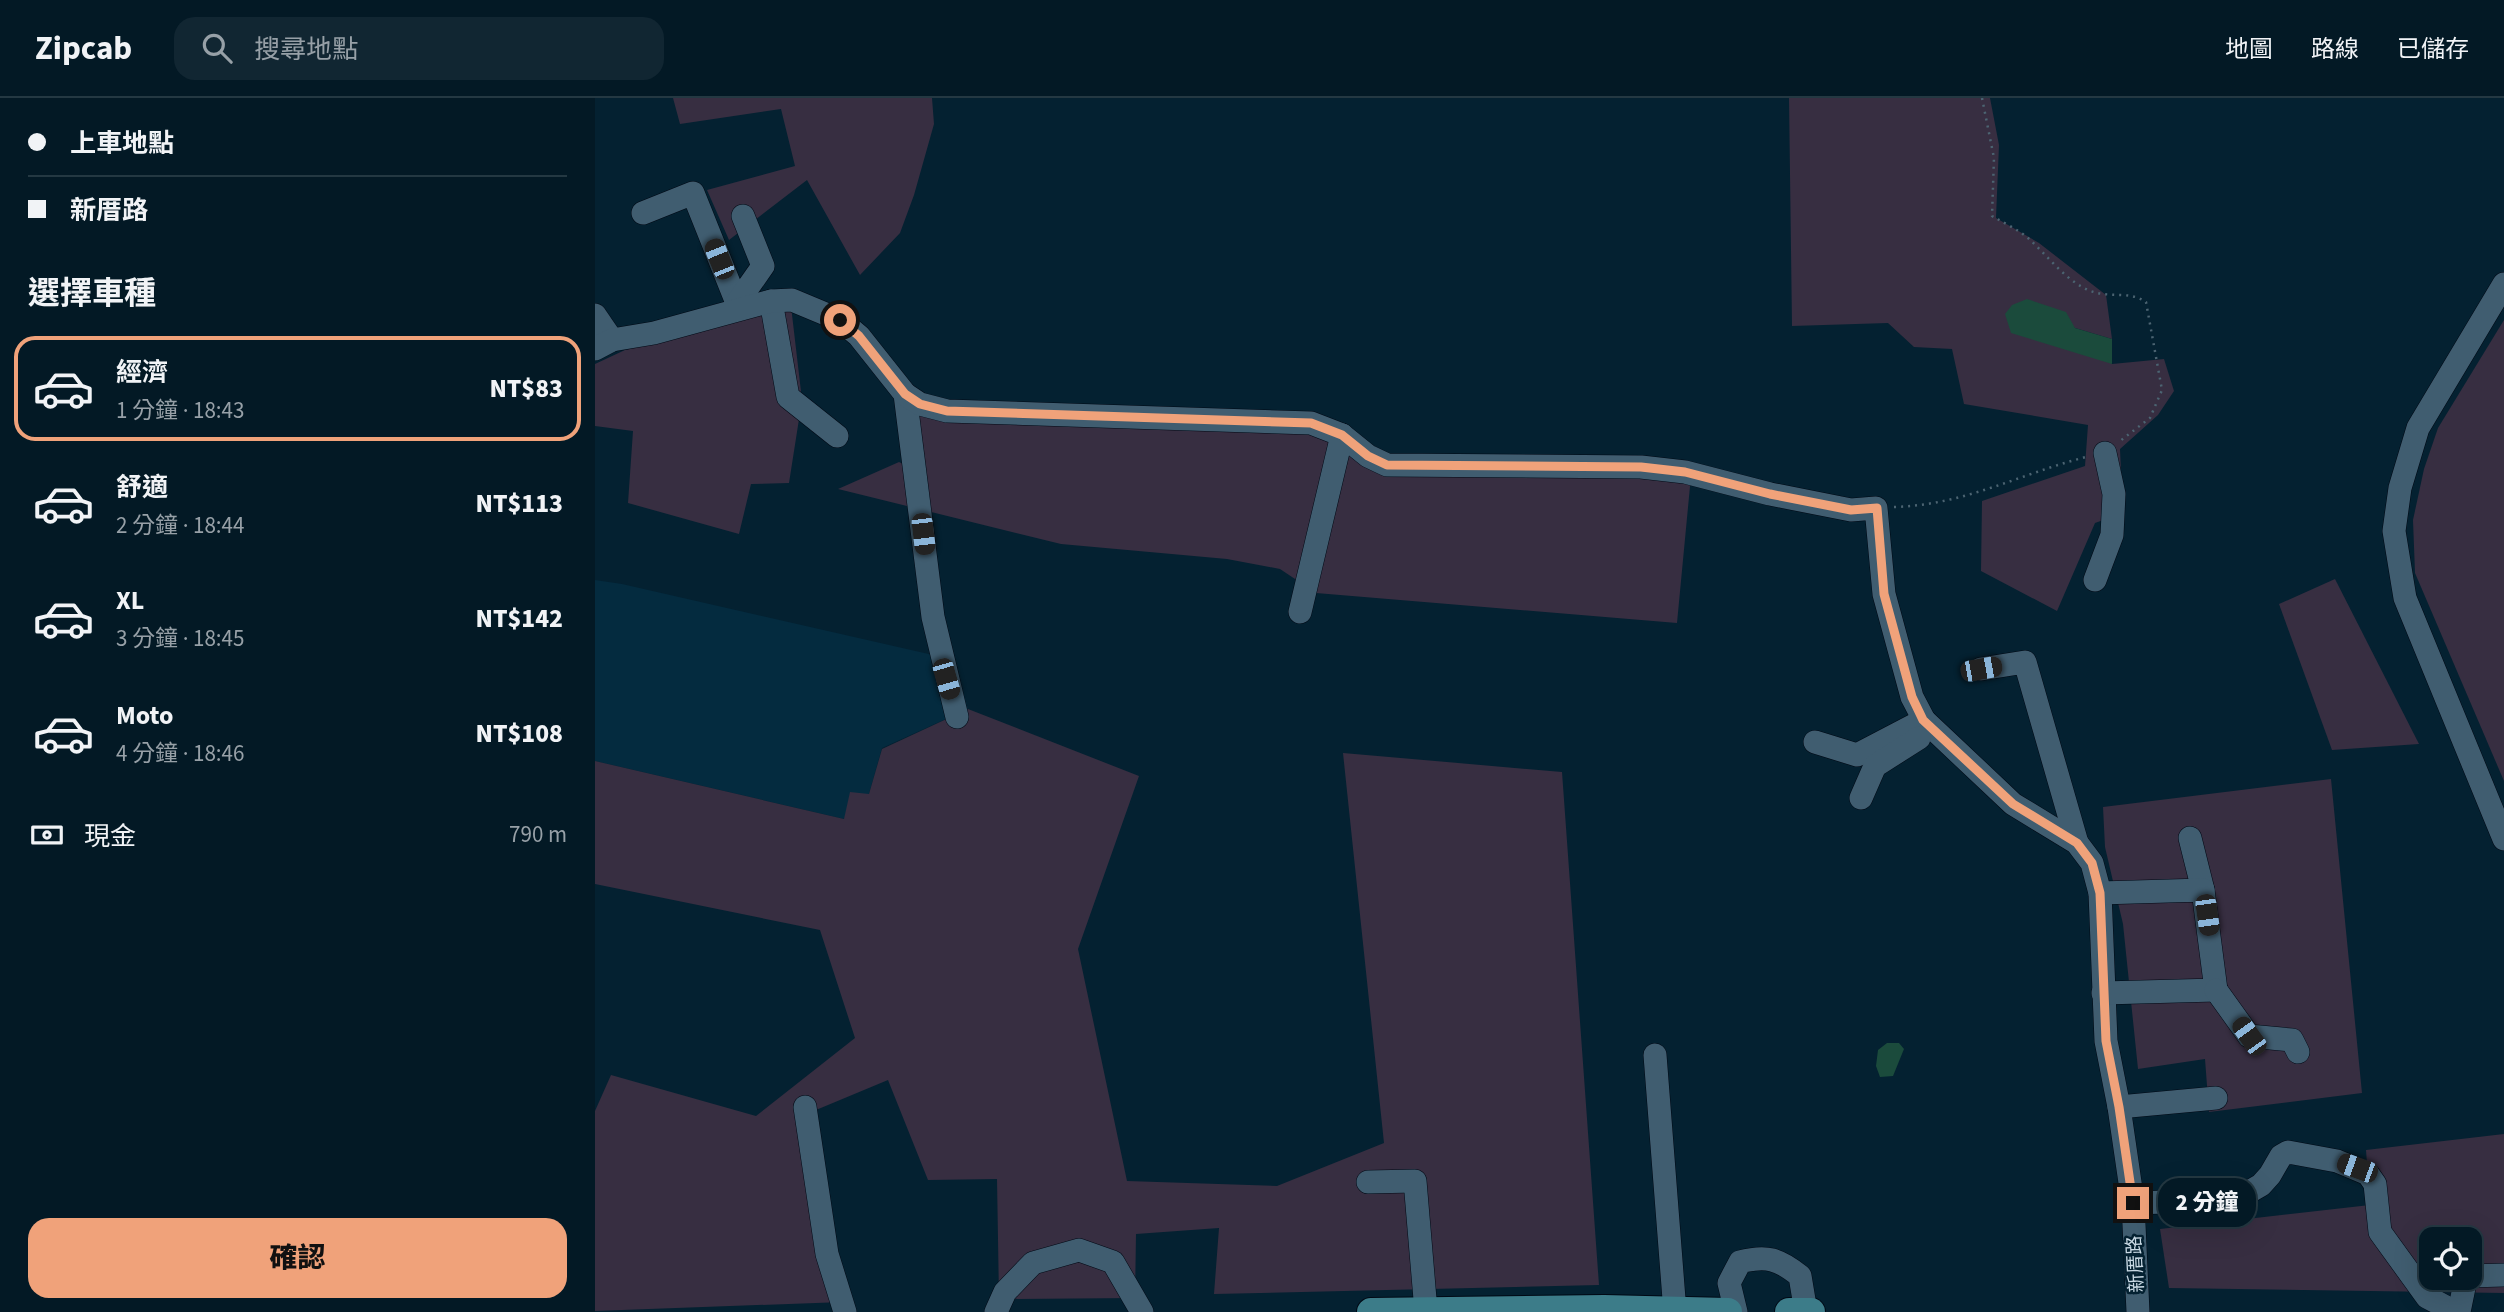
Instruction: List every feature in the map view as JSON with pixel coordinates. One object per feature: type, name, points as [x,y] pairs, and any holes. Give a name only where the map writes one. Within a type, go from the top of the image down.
[{"type":"main road","points":[[1371,1312],[1604,1309],[1728,1312]]},
{"type":"main road","points":[[1789,1312],[1808,1312]]},
{"type":"street","points":[[643,213],[693,192],[736,307]]},
{"type":"street","points":[[736,307],[763,266],[743,216]]},
{"type":"street","points":[[2504,284],[2418,428],[2400,488],[2394,531],[2405,598],[2504,839]]},
{"type":"street","points":[[595,315],[603,345],[654,333],[736,307],[792,300],[840,320],[859,336],[905,394],[920,404],[947,411],[1311,423],[1342,435],[1368,456],[1387,465],[1641,467],[1685,472],[1770,494],[1851,510],[1877,508]]},
{"type":"street","points":[[771,301],[787,397],[837,436]]},
{"type":"street","points":[[905,394],[933,617],[957,718]]},
{"type":"street","points":[[1300,612],[1342,435]]},
{"type":"street","points":[[2095,580],[2112,536],[2114,494],[2105,453]]},
{"type":"street","name":"新厝路","points":[[1877,508],[1884,594],[1912,697],[1929,724],[2013,804],[2077,843],[2092,863],[2100,893],[2106,1041],[2133,1203],[2139,1312]]},
{"type":"street","points":[[1981,669],[2025,662],[2077,843]]},
{"type":"street","points":[[1815,742],[1857,755],[1929,724]]},
{"type":"street","points":[[1861,798],[1875,766],[1929,724]]},
{"type":"street","points":[[2190,838],[2203,890],[2216,990],[2249,1036],[2292,1040],[2298,1052]]},
{"type":"street","points":[[2100,893],[2203,890]]},
{"type":"street","points":[[2103,993],[2216,990]]},
{"type":"street","points":[[1655,1055],[1674,1311]]},
{"type":"street","points":[[2119,1107],[2216,1098]]},
{"type":"street","points":[[805,1107],[827,1254],[845,1312]]},
{"type":"street","points":[[2133,1203],[2235,1200],[2261,1185],[2281,1156],[2288,1152],[2337,1161],[2368,1174],[2375,1184],[2380,1232],[2427,1297],[2457,1312],[2463,1290]]},
{"type":"street","points":[[1368,1182],[1415,1181],[1426,1311]]},
{"type":"street","points":[[996,1312],[1005,1292],[1033,1263],[1079,1250],[1114,1262],[1142,1312]]},
{"type":"street","points":[[1736,1312],[1729,1283],[1740,1262],[1758,1257],[1782,1262],[1800,1276],[1808,1312]]},
{"type":"street","points":[[2482,1276],[2504,1275]]},
{"type":"path","points":[[1877,508],[1915,506],[1970,496],[2059,464],[2105,453],[2150,418],[2162,390],[2146,302],[2136,296],[2105,295],[2071,280],[2027,237],[1992,216],[1994,158],[1982,98]]},
{"type":"shaded area","points":[[673,98],[932,98],[934,124],[900,233],[860,275],[807,180],[729,240],[707,190],[795,166],[781,109],[680,124]]},
{"type":"shaded area","points":[[1789,98],[1990,98],[1999,145],[1996,218],[2039,243],[2106,295],[2112,339],[2075,328],[2027,299],[2112,364],[2164,359],[2174,391],[2158,415],[2120,449],[2123,513],[2095,523],[2057,611],[1981,571],[1982,501],[2085,466],[2088,425],[1964,404],[1952,349],[1914,347],[1888,323],[1792,326]]},
{"type":"shaded area","points":[[2027,299],[2066,312],[2075,328],[2112,339],[2112,364],[2011,333],[2005,314],[2012,305]]},
{"type":"shaded area","points":[[791,306],[802,400],[789,483],[751,484],[739,534],[628,503],[633,431],[595,426],[595,364],[625,350]]},
{"type":"shaded area","points":[[2504,320],[2504,781],[2415,573],[2413,520],[2424,469],[2438,428]]},
{"type":"shaded area","points":[[912,387],[928,406],[1323,429],[1378,462],[1691,476],[1677,623],[1316,593],[1280,569],[1227,559],[1061,544],[838,489],[899,462],[918,471]]},
{"type":"shaded area","points":[[2335,579],[2419,744],[2332,750],[2279,604]]},
{"type":"shaded area","points":[[595,580],[955,660],[968,709],[882,748],[869,794],[844,819],[595,761]]},
{"type":"shaded area","points":[[968,709],[1139,776],[1078,949],[1127,1181],[1277,1186],[1384,1143],[1343,753],[1562,772],[1599,1285],[1214,1294],[1219,1228],[1136,1234],[1135,1298],[999,1299],[997,1179],[928,1180],[888,1080],[804,1115],[843,1302],[595,1311],[595,1111],[611,1075],[756,1116],[855,1038],[820,930],[595,884],[595,761],[844,819],[850,792],[869,794],[882,749]]},
{"type":"shaded area","points":[[2331,779],[2362,1093],[2209,1112],[2205,1059],[2138,1069],[2123,924],[2105,847],[2103,807]]},
{"type":"shaded area","points":[[1887,1043],[1899,1043],[1904,1049],[1893,1076],[1880,1077],[1876,1066],[1878,1050]]},
{"type":"shaded area","points":[[2504,1134],[2504,1293],[2169,1288],[2160,1229],[2370,1205],[2366,1150]]},
{"type":"route","points":[[840,320],[859,336],[905,394],[920,404],[947,411],[1311,423],[1342,435],[1368,456],[1387,465],[1641,467],[1685,472],[1770,494],[1851,510],[1877,508],[1884,594],[1912,697],[1923,720],[2013,804],[2077,843],[2092,863],[2100,893],[2106,1041],[2133,1203]]}]
